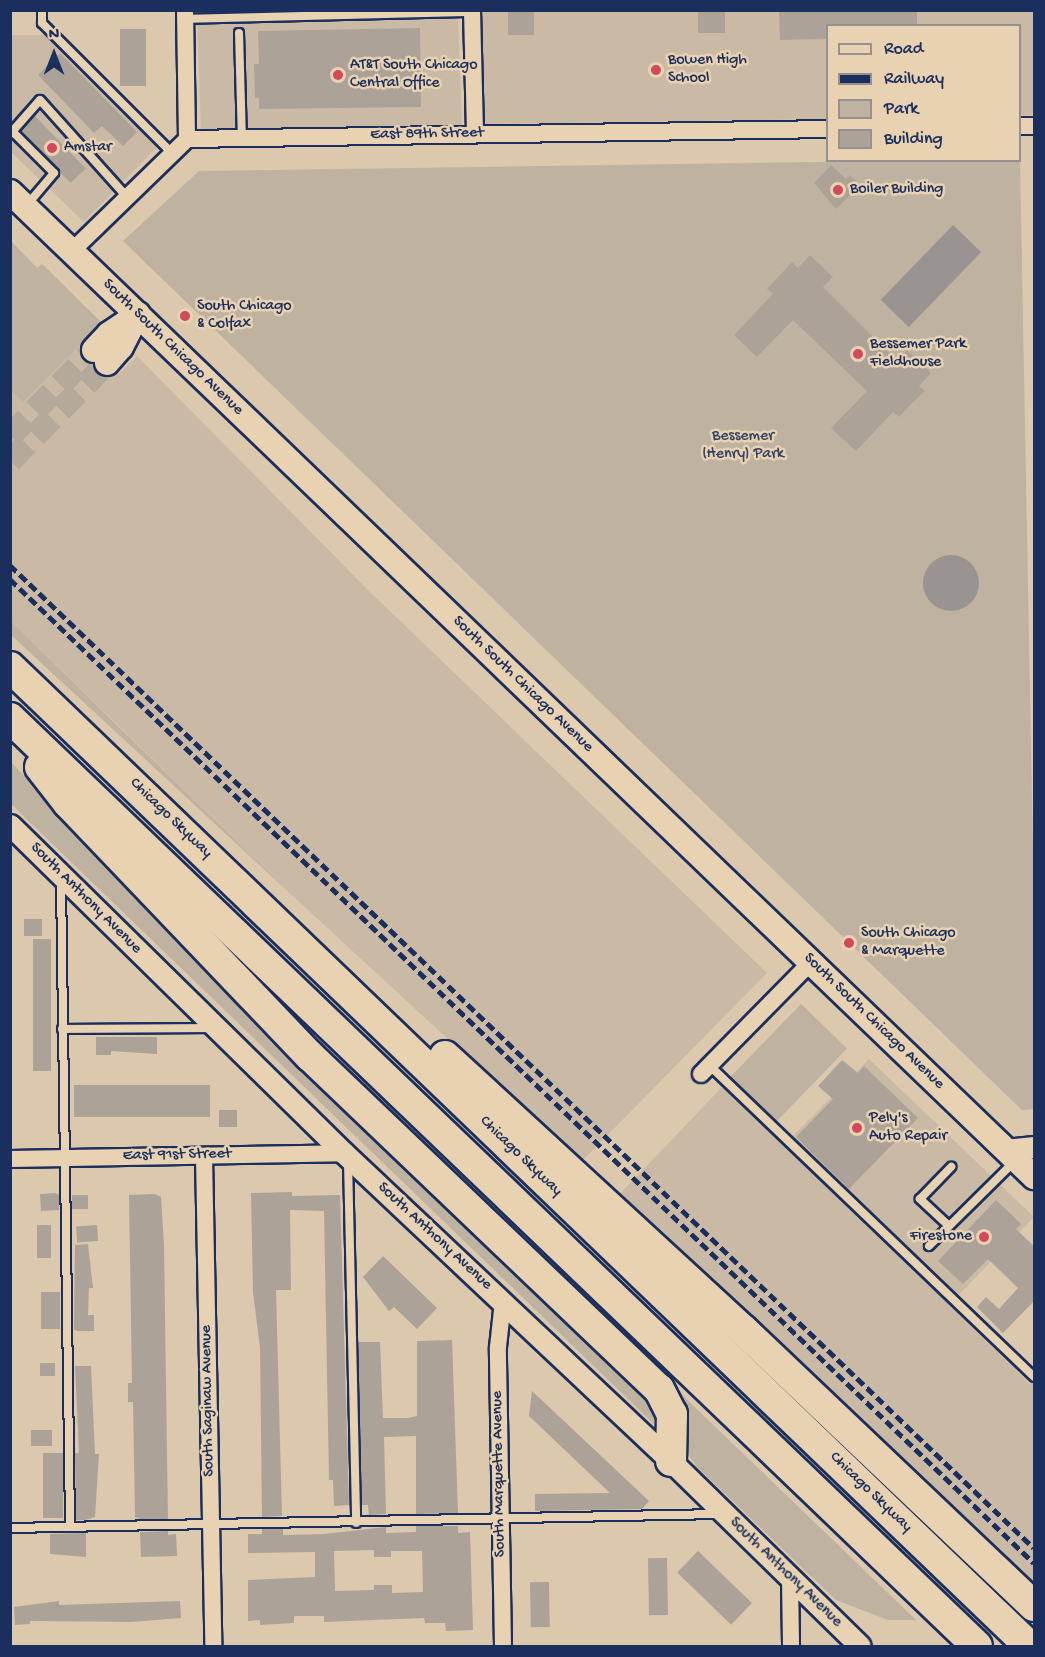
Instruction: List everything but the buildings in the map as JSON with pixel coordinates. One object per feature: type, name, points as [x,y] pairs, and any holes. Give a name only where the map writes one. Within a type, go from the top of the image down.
[{"type":"highway","name":"Chicago Skyway","points":[[10,667],[1029,1647]]},
{"type":"highway","points":[[10,718],[977,1647]]},
{"type":"highway","points":[[10,729],[68,803],[310,1056],[659,1389],[672,1414],[671,1461]]},
{"type":"highway","points":[[227,874],[351,968],[743,1330],[1035,1606]]},
{"type":"main road","name":"South South Chicago Avenue","points":[[18,199],[811,962],[1018,1152],[1035,1177]]},
{"type":"main road","points":[[101,357],[121,347],[138,314]]},
{"type":"street","points":[[472,11],[475,135]]},
{"type":"street","points":[[72,251],[187,139],[185,15]]},
{"type":"street","name":"East 89th Street","points":[[187,139],[826,129]]},
{"type":"street","name":"South Anthony Avenue","points":[[10,825],[346,1155],[671,1461],[860,1647]]},
{"type":"street","points":[[705,1070],[811,962]]},
{"type":"street","name":"East 91st Street","points":[[10,1160],[346,1155]]},
{"type":"street","name":"South Saginaw Avenue","points":[[204,1156],[213,1647]]},
{"type":"street","name":"South Marquette Avenue","points":[[503,1301],[498,1347],[503,1647]]},
{"type":"street","points":[[790,1579],[790,1647]]},
{"type":"lane","points":[[42,10],[42,23],[172,153]]},
{"type":"lane","points":[[185,15],[472,11]]},
{"type":"lane","points":[[239,33],[242,138]]},
{"type":"lane","points":[[18,199],[54,173],[12,133],[40,100],[127,197]]},
{"type":"lane","points":[[61,875],[63,1159],[70,1527]]},
{"type":"lane","points":[[62,1029],[217,1028]]},
{"type":"lane","points":[[705,1070],[1035,1377]]},
{"type":"lane","points":[[929,1246],[1018,1152]]},
{"type":"lane","points":[[346,1155],[356,1523]]},
{"type":"lane","points":[[949,1226],[920,1199],[951,1167]]},
{"type":"lane","points":[[10,1528],[501,1521],[724,1514]]},
{"type":"shaded area","name":"Bowen High School","points":[[482,11],[1034,11],[1034,115],[1021,116],[1021,24],[826,24],[826,119],[485,124]]},
{"type":"shaded area","points":[[458,13],[462,125],[201,134],[197,22]]},
{"type":"shaded area","points":[[10,35],[54,35],[162,142],[84,222],[11,152]]},
{"type":"shaded area","points":[[953,225],[981,252],[909,327],[881,300]]},
{"type":"shaded area","points":[[10,241],[37,268],[42,264],[102,323],[84,341],[119,374],[137,356],[370,592],[767,973],[581,1162],[308,910],[11,621]]},
{"type":"shaded area","points":[[951,555],[962,557],[971,563],[977,572],[979,583],[977,594],[971,603],[962,609],[951,611],[940,609],[931,603],[925,594],[923,583],[925,572],[931,563],[940,557]]},
{"type":"shaded area","points":[[869,1059],[1034,1217],[949,1305],[1030,1384],[1034,1379],[1034,1583],[618,1196],[724,1085],[785,1144]]},
{"type":"green space","name":"Bessemer (Henry) Park","points":[[826,162],[1020,162],[1034,908],[1034,1109],[1022,1110],[123,241],[199,171]]},
{"type":"green space","points":[[11,241],[37,268],[42,264],[102,323],[23,402],[11,390]]},
{"type":"green space","points":[[11,621],[123,731],[308,910],[11,635]]},
{"type":"green space","points":[[10,761],[266,1032],[636,1387],[656,1411],[659,1429],[11,804]]},
{"type":"green space","points":[[273,1001],[916,1620],[888,1620],[836,1600],[697,1467],[683,1448],[681,1412]]},
{"type":"green space","points":[[801,1004],[847,1048],[775,1123],[729,1078]]},
{"type":"tunnel","points":[[10,436],[94,350]]},
{"type":"tunnel","points":[[10,461],[107,363]]},
{"type":"railway","points":[[10,565],[1034,1548]]},
{"type":"railway","points":[[10,579],[1034,1563]]},
{"type":"place","name":"Bowen High School","points":[[656,70]]},
{"type":"place","name":"AT&T South Chicago Central Office","points":[[338,75]]},
{"type":"place","name":"Amstar","points":[[52,148]]},
{"type":"place","name":"Boiler Building","points":[[838,190]]},
{"type":"place","name":"South Chicago & Colfax","points":[[185,316]]},
{"type":"place","name":"Bessemer Park Fieldhouse","points":[[858,354]]},
{"type":"place","name":"South Chicago & Marquette","points":[[849,943]]},
{"type":"place","name":"Pely's Auto Repair","points":[[857,1128]]},
{"type":"place","name":"Firestone","points":[[984,1237]]}]
